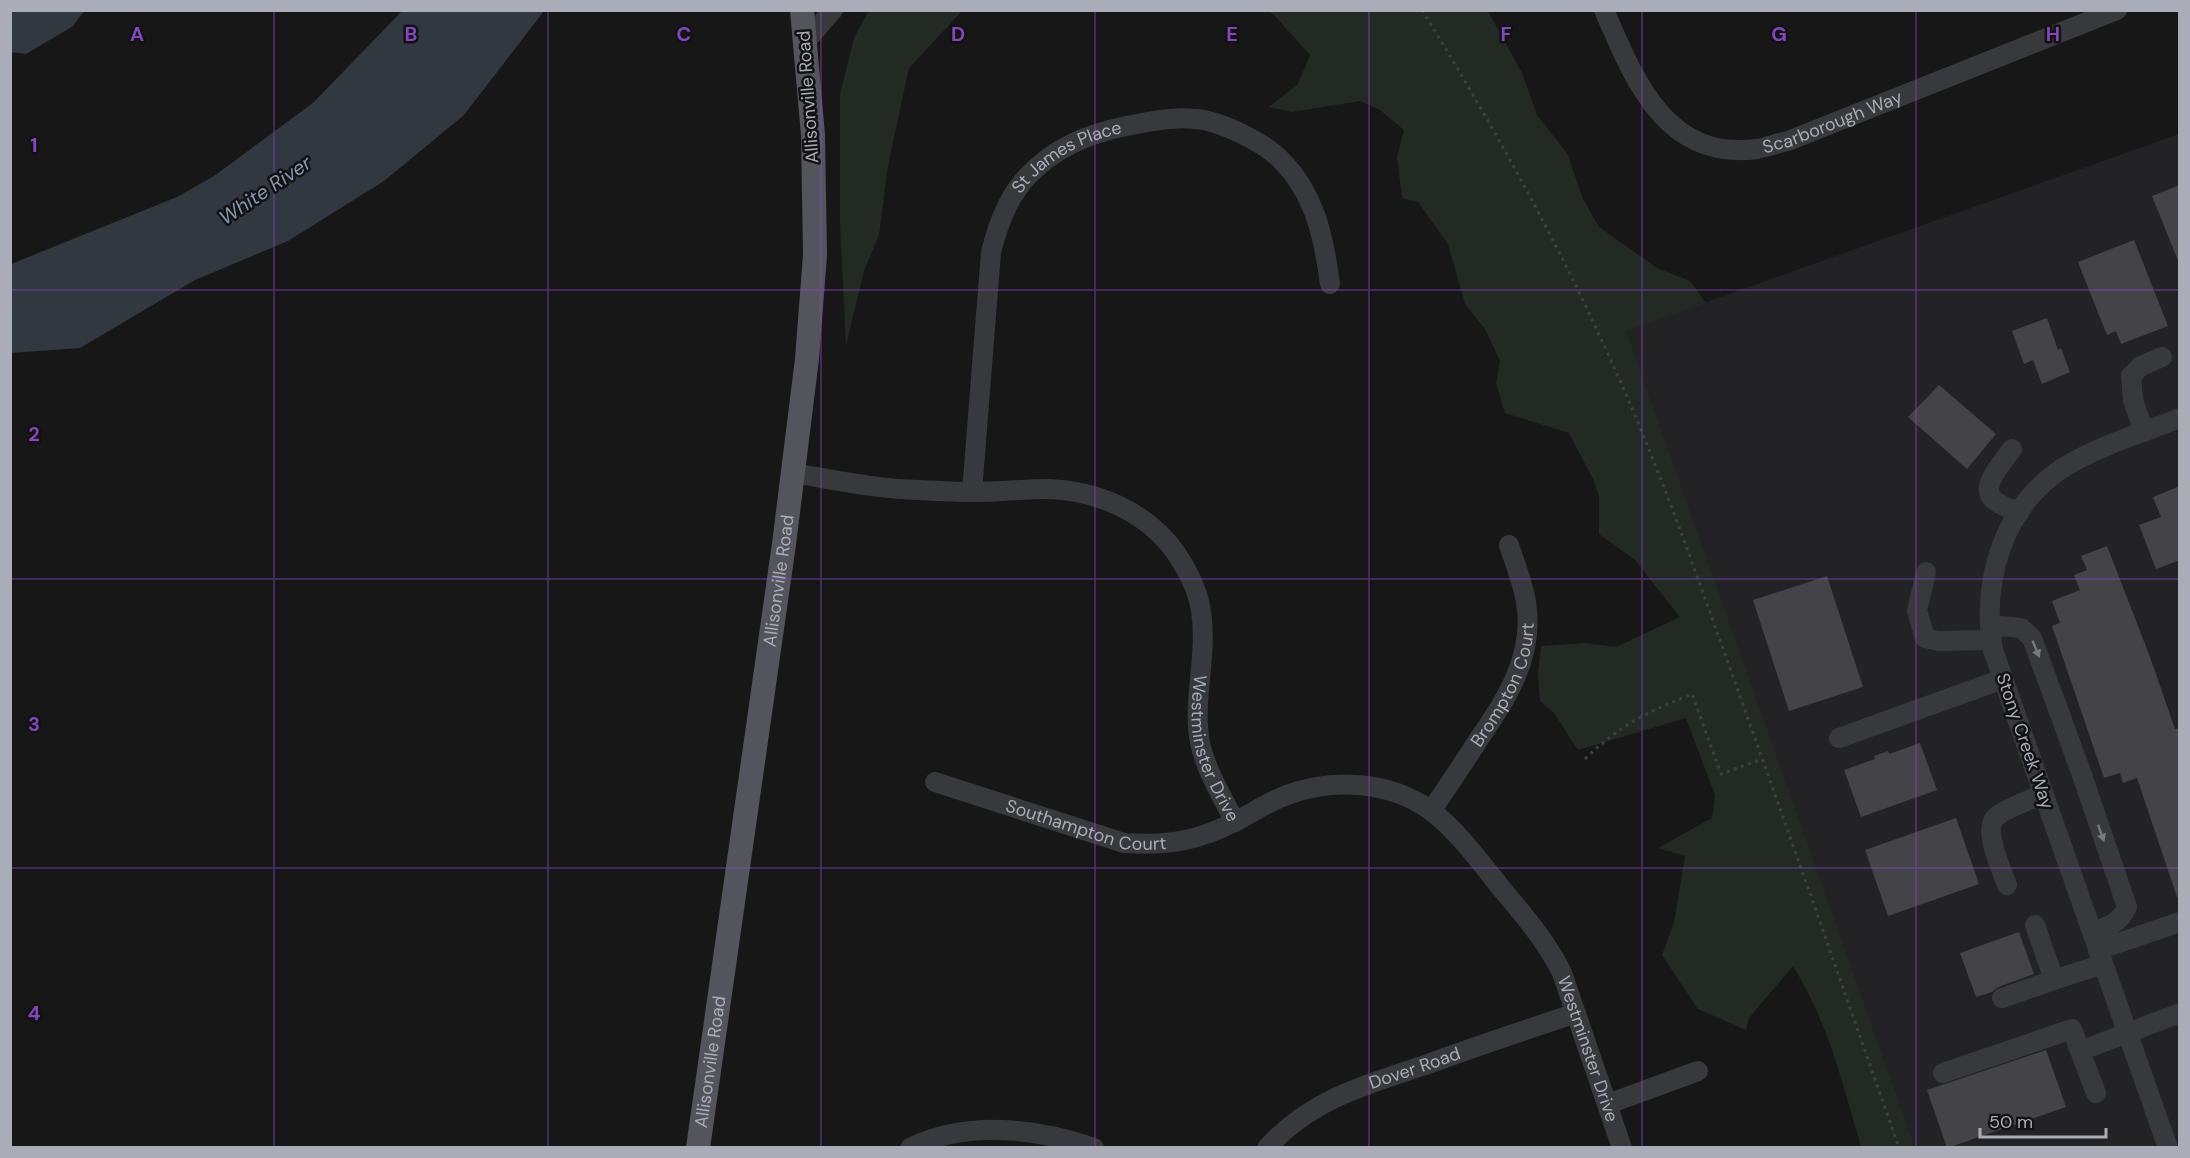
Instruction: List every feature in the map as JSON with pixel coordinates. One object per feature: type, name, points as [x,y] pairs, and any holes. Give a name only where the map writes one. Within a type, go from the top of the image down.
[{"type":"main road","name":"Allisonville Road","points":[[698,1148],[793,474],[807,359],[815,255],[813,135],[802,10]]},
{"type":"street","points":[[805,42],[833,10]]},
{"type":"street","name":"Scarborough Way","points":[[1604,10],[1642,92],[1668,123],[1694,141],[1733,150],[1758,149],[1788,141],[2117,10]]},
{"type":"street","name":"St James Place","points":[[972,492],[990,252],[1005,208],[1021,184],[1034,170],[1070,144],[1091,134],[1172,118],[1198,119],[1222,126],[1252,140],[1280,158],[1298,179],[1316,211],[1325,245],[1330,284]]},
{"type":"street","points":[[2144,432],[2133,400],[2131,376],[2141,366],[2162,357]]},
{"type":"street","name":"Stony Creek Way","points":[[2168,1148],[2003,679],[1990,632],[1989,605],[1993,570],[2003,540],[2019,513],[2049,479],[2066,466],[2101,448],[2180,418]]},
{"type":"street","points":[[2012,449],[1990,483],[1989,492],[1993,500],[2019,513]]},
{"type":"street","name":"Westminster Drive","points":[[793,474],[901,489],[972,492],[1047,489],[1090,495],[1133,513],[1152,527],[1169,544],[1195,586],[1203,631],[1198,705],[1200,741],[1213,778],[1235,822],[1285,795],[1333,783],[1392,791],[1431,811],[1487,870],[1555,959],[1562,973],[1622,1148]]},
{"type":"street","name":"Brompton Court","points":[[1431,811],[1505,701],[1517,678],[1524,654],[1527,603],[1509,545]]},
{"type":"street","points":[[1926,572],[1917,611],[1925,638],[1939,641],[2021,628],[2032,638],[2127,907],[2122,918],[2111,926],[2098,949]]},
{"type":"street","points":[[1839,738],[2003,679]]},
{"type":"street","name":"Southampton Court","points":[[935,782],[1124,843],[1148,844],[1192,840],[1235,822]]},
{"type":"street","points":[[2007,885],[1991,838],[1991,826],[1995,817],[2043,794]]},
{"type":"street","points":[[2002,998],[2054,980],[2098,949],[2180,922]]},
{"type":"street","points":[[2035,925],[2054,980]]},
{"type":"street","name":"Dover Road","points":[[1267,1148],[1300,1116],[1347,1092],[1576,1013]]},
{"type":"street","points":[[2080,1051],[2180,1013]]},
{"type":"street","points":[[1943,1073],[2072,1029],[2096,1093]]},
{"type":"street","points":[[1608,1104],[1698,1071]]},
{"type":"street","points":[[910,1148],[929,1138],[976,1130],[1027,1132],[1071,1140],[1094,1148]]},
{"type":"path","points":[[1422,10],[1508,154],[1609,355],[1669,500],[1899,1148]]},
{"type":"path","points":[[1585,759],[1607,737],[1638,717],[1692,694],[1721,774],[1762,759]]},
{"type":"shaded area","points":[[869,10],[962,11],[909,68],[888,166],[879,235],[864,271],[846,345],[840,224],[840,94],[854,38]]},
{"type":"shaded area","points":[[1266,11],[1485,11],[1489,13],[1522,73],[1537,115],[1567,153],[1583,199],[1599,227],[1657,268],[1690,281],[1706,303],[1626,331],[1915,1147],[1861,1147],[1841,1077],[1825,1032],[1816,1009],[1793,966],[1749,1018],[1746,1030],[1698,1009],[1662,955],[1674,922],[1685,856],[1658,848],[1712,818],[1715,795],[1686,718],[1578,750],[1554,713],[1540,701],[1538,674],[1541,646],[1585,643],[1616,647],[1680,617],[1635,560],[1599,534],[1599,496],[1593,479],[1569,433],[1505,413],[1496,383],[1500,361],[1485,329],[1465,304],[1448,244],[1418,202],[1402,198],[1397,157],[1404,130],[1380,110],[1360,101],[1292,112],[1269,107],[1298,84],[1310,55],[1273,14]]},
{"type":"shaded area","points":[[2179,134],[2179,1147],[1915,1147],[1625,331]]},
{"type":"water","points":[[11,10],[84,11],[73,26],[26,54],[11,52]]},
{"type":"water","name":"White River","points":[[402,11],[544,11],[464,115],[384,181],[288,241],[195,280],[80,348],[11,353],[11,264],[177,197],[214,176],[314,102]]},
{"type":"building","points":[[2180,185],[2180,263],[2179,263],[2152,196]]},
{"type":"building","points":[[2134,240],[2168,326],[2121,344],[2116,331],[2107,335],[2078,262]]},
{"type":"building","points":[[2047,318],[2058,350],[2061,348],[2070,372],[2042,384],[2033,360],[2024,364],[2012,331]]},
{"type":"building","points":[[1939,385],[1996,434],[1967,469],[1908,417]]},
{"type":"building","points":[[2180,486],[2180,560],[2156,569],[2139,525],[2161,517],[2153,497]]},
{"type":"building","points":[[2107,546],[2175,729],[2180,728],[2180,896],[2177,897],[2137,778],[2123,783],[2120,773],[2104,778],[2052,626],[2060,623],[2052,601],[2080,590],[2074,575],[2087,570],[2081,556]]},
{"type":"building","points":[[1827,576],[1863,687],[1789,711],[1753,600]]},
{"type":"building","points":[[1920,743],[1937,790],[1861,817],[1844,770],[1875,759],[1874,756],[1888,751],[1889,754]]},
{"type":"building","points":[[1956,818],[1979,884],[1888,916],[1865,850]]},
{"type":"building","points":[[2019,932],[2034,974],[1976,997],[1960,953]]},
{"type":"building","points":[[2046,1050],[2066,1107],[1947,1148],[1927,1090]]}]
